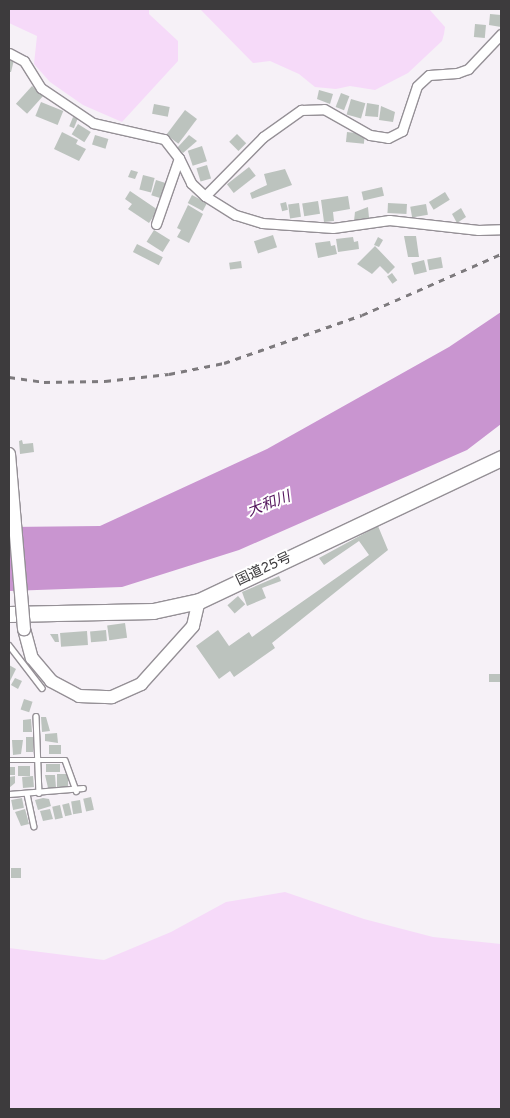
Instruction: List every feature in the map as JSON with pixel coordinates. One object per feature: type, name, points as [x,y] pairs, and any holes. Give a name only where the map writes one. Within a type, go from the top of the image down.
[{"type":"highway","name":"国道25号","points":[[9,614],[153,611],[199,601],[501,458]]},
{"type":"street","points":[[205,196],[263,137],[301,110],[324,109],[370,135],[388,138],[402,131],[417,86],[429,75],[457,73],[468,69],[501,34]]},
{"type":"street","points":[[9,53],[24,61],[41,88],[92,123],[164,139],[179,158],[191,183],[205,196],[236,215],[288,227],[333,228],[389,220],[478,230],[501,229]]},
{"type":"street","points":[[156,224],[179,158]]},
{"type":"street","points":[[9,454],[24,629],[32,658],[51,681],[79,696],[112,697],[141,684],[193,626],[199,601]]},
{"type":"lane","points":[[9,645],[42,688]]},
{"type":"lane","points":[[36,716],[39,793]]},
{"type":"lane","points":[[9,760],[65,760],[76,791]]},
{"type":"lane","points":[[9,794],[76,791],[83,788]]},
{"type":"lane","points":[[27,794],[34,826]]},
{"type":"shaded area","points":[[9,9],[149,9],[149,14],[178,41],[178,61],[122,122],[83,105],[50,82],[34,64],[37,36],[9,23]]},
{"type":"shaded area","points":[[200,9],[429,9],[445,27],[442,41],[408,73],[375,90],[350,86],[336,89],[315,87],[299,74],[270,61],[253,63]]},
{"type":"shaded area","points":[[285,892],[364,919],[433,937],[501,944],[501,1109],[9,1109],[9,948],[104,960],[171,932],[226,902]]},
{"type":"water","name":"大和川","points":[[501,312],[501,424],[467,450],[239,550],[122,587],[9,591],[9,527],[100,526],[267,449],[449,347]]},
{"type":"building","points":[[490,14],[501,15],[501,27],[489,25]]},
{"type":"building","points":[[475,24],[486,25],[485,38],[474,37]]},
{"type":"building","points":[[9,59],[14,60],[11,72],[9,72]]},
{"type":"building","points":[[32,86],[43,96],[27,114],[16,104]]},
{"type":"building","points":[[319,90],[333,94],[330,104],[317,99]]},
{"type":"building","points":[[341,93],[349,96],[344,110],[336,107]]},
{"type":"building","points":[[351,99],[365,103],[361,119],[347,114]]},
{"type":"building","points":[[41,102],[63,111],[58,125],[35,116]]},
{"type":"building","points":[[367,103],[379,105],[378,117],[365,116]]},
{"type":"building","points":[[154,104],[170,107],[168,117],[152,114]]},
{"type":"building","points":[[381,106],[395,112],[393,122],[379,120]]},
{"type":"building","points":[[185,110],[197,119],[178,144],[166,135]]},
{"type":"building","points":[[73,117],[78,119],[74,128],[69,126]]},
{"type":"building","points":[[78,124],[91,132],[84,142],[72,134]]},
{"type":"building","points":[[62,132],[78,140],[76,144],[86,149],[79,161],[54,149]]},
{"type":"building","points":[[347,132],[365,134],[364,144],[346,142]]},
{"type":"building","points":[[237,134],[246,143],[238,151],[229,142]]},
{"type":"building","points":[[95,135],[108,139],[105,149],[92,145]]},
{"type":"building","points":[[189,135],[197,141],[183,153],[177,148]]},
{"type":"building","points":[[202,146],[207,161],[193,166],[188,151]]},
{"type":"building","points":[[207,165],[211,178],[201,182],[196,168]]},
{"type":"building","points":[[249,167],[256,176],[234,193],[227,184]]},
{"type":"building","points":[[285,169],[292,185],[252,199],[250,193],[267,185],[264,174]]},
{"type":"building","points":[[131,170],[138,172],[135,179],[128,177]]},
{"type":"building","points":[[143,175],[155,178],[151,192],[139,190]]},
{"type":"building","points":[[156,180],[166,183],[161,198],[151,195]]},
{"type":"building","points":[[382,187],[384,196],[364,200],[362,192]]},
{"type":"building","points":[[130,191],[158,210],[149,223],[128,209],[132,204],[125,199]]},
{"type":"building","points":[[445,192],[450,200],[434,210],[429,202]]},
{"type":"building","points":[[192,195],[207,203],[203,211],[188,203]]},
{"type":"building","points":[[348,196],[350,209],[333,212],[334,221],[324,222],[321,200]]},
{"type":"building","points":[[318,201],[320,214],[304,216],[302,204]]},
{"type":"building","points":[[286,202],[288,210],[282,211],[280,203]]},
{"type":"building","points":[[299,203],[301,217],[290,218],[288,205]]},
{"type":"building","points":[[388,203],[407,204],[406,214],[387,213]]},
{"type":"building","points":[[426,204],[428,215],[412,218],[410,207]]},
{"type":"building","points":[[188,205],[203,214],[189,243],[177,237],[181,230],[177,228]]},
{"type":"building","points":[[368,207],[369,218],[354,221],[355,212]]},
{"type":"building","points":[[461,208],[466,217],[457,223],[452,214]]},
{"type":"building","points":[[154,230],[170,240],[163,252],[147,242]]},
{"type":"building","points":[[273,235],[277,247],[258,254],[254,241]]},
{"type":"building","points":[[404,236],[416,236],[419,257],[408,257]]},
{"type":"building","points":[[353,237],[354,242],[358,241],[359,249],[338,252],[336,239]]},
{"type":"building","points":[[378,237],[383,240],[379,247],[374,245]]},
{"type":"building","points":[[330,241],[331,246],[335,245],[337,254],[318,258],[315,243]]},
{"type":"building","points":[[137,244],[163,257],[159,265],[133,252]]},
{"type":"building","points":[[375,246],[395,267],[388,274],[380,266],[372,274],[357,264]]},
{"type":"building","points":[[441,257],[443,268],[429,270],[427,259]]},
{"type":"building","points":[[424,260],[427,272],[414,275],[411,263]]},
{"type":"building","points":[[241,261],[242,268],[230,270],[229,263]]},
{"type":"building","points":[[392,273],[397,280],[392,284],[387,277]]},
{"type":"building","points":[[22,440],[23,444],[33,443],[34,452],[20,454],[19,441]]},
{"type":"building","points":[[378,526],[388,550],[272,643],[275,648],[234,677],[230,671],[219,679],[196,646],[218,630],[229,646],[249,632],[252,637],[369,555],[359,541],[324,565],[319,558]]},
{"type":"building","points":[[279,576],[281,581],[262,588],[266,598],[247,606],[242,592]]},
{"type":"building","points":[[238,596],[245,604],[235,613],[227,605]]},
{"type":"building","points":[[125,623],[127,638],[109,640],[107,626]]},
{"type":"building","points":[[106,630],[107,641],[91,642],[90,631]]},
{"type":"building","points":[[87,631],[88,645],[61,647],[60,633]]},
{"type":"building","points":[[50,634],[58,634],[59,642],[55,642]]},
{"type":"building","points":[[9,665],[16,669],[9,683]]},
{"type":"building","points":[[489,674],[501,674],[501,682],[489,682]]},
{"type":"building","points":[[15,678],[22,681],[18,689],[11,685]]},
{"type":"building","points":[[24,699],[33,702],[29,712],[21,709]]},
{"type":"building","points":[[41,717],[46,717],[50,731],[42,732]]},
{"type":"building","points":[[31,719],[32,732],[23,732],[23,720]]},
{"type":"building","points":[[57,733],[58,743],[45,741],[45,734]]},
{"type":"building","points":[[26,737],[33,737],[33,752],[26,752]]},
{"type":"building","points":[[12,740],[23,740],[21,754],[13,755]]},
{"type":"building","points":[[49,745],[61,745],[61,754],[49,754]]},
{"type":"building","points":[[46,764],[60,764],[60,772],[46,772]]},
{"type":"building","points":[[18,766],[30,766],[30,776],[18,776]]},
{"type":"building","points":[[9,767],[15,767],[15,775],[9,775]]},
{"type":"building","points":[[57,774],[68,774],[68,788],[57,788]]},
{"type":"building","points":[[45,775],[55,775],[56,788],[48,788]]},
{"type":"building","points":[[15,776],[15,783],[9,788],[9,777]]},
{"type":"building","points":[[33,776],[34,787],[23,788],[22,777]]},
{"type":"building","points":[[91,797],[94,810],[86,811],[83,799]]},
{"type":"building","points":[[22,798],[24,808],[13,810],[11,800]]},
{"type":"building","points":[[49,799],[51,806],[38,810],[35,800]]},
{"type":"building","points":[[80,800],[82,813],[73,814],[71,801]]},
{"type":"building","points":[[69,803],[72,815],[65,816],[62,805]]},
{"type":"building","points":[[60,805],[63,818],[55,819],[52,807]]},
{"type":"building","points":[[25,809],[29,824],[21,826],[15,812]]},
{"type":"building","points":[[50,809],[53,819],[43,821],[40,811]]},
{"type":"building","points":[[11,868],[21,868],[21,878],[11,878]]},
{"type":"railway","points":[[9,377],[44,382],[105,381],[169,374],[224,363],[362,315],[501,254]]}]
